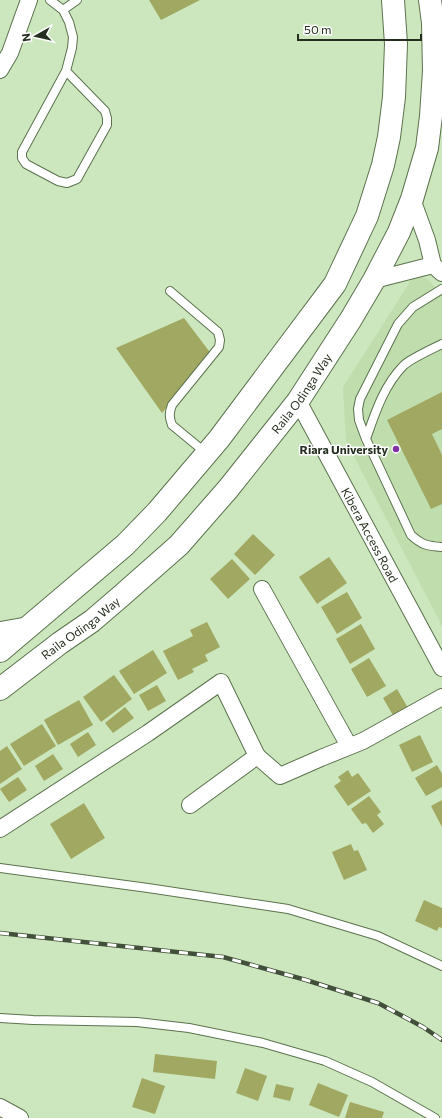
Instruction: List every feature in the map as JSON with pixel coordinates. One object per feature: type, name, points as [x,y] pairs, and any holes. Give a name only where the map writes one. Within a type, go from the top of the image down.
[{"type":"main road","points":[[0,651],[125,545],[157,512],[207,454],[335,284],[368,216],[383,165],[389,137],[394,97],[396,44],[393,0]]},
{"type":"main road","name":"Raila Odinga Way","points":[[0,689],[92,620],[178,545],[228,489],[298,401],[351,319],[374,280],[399,232],[412,199],[427,148],[434,71],[433,23],[430,0]]},
{"type":"street","points":[[0,70],[10,53],[29,0]]},
{"type":"street","points":[[374,280],[437,269],[412,199]]},
{"type":"street","name":"Kibera Access Road","points":[[298,401],[440,658]]},
{"type":"street","points":[[262,589],[349,746]]},
{"type":"street","points":[[0,630],[32,625]]},
{"type":"street","points":[[0,829],[148,733],[221,682],[257,756],[280,776],[363,741],[442,697]]},
{"type":"street","points":[[190,805],[257,756]]},
{"type":"street","points":[[0,1107],[20,1118]]},
{"type":"lane","points":[[50,0],[62,10],[69,22],[73,37],[72,48],[66,71],[22,152],[22,158],[26,164],[58,181],[67,183],[77,179],[107,125],[107,118],[105,111],[66,71]]},
{"type":"lane","points":[[62,10],[76,0]]},
{"type":"lane","points":[[442,289],[413,307],[398,324],[360,399],[358,409],[359,420],[366,439],[411,535],[425,546],[442,547]]},
{"type":"lane","points":[[170,291],[218,332],[220,340],[219,347],[172,405],[169,412],[172,425],[207,454]]},
{"type":"lane","points":[[366,439],[376,410],[394,377],[405,364],[442,344]]},
{"type":"lane","points":[[0,868],[288,909],[378,936],[442,966]]},
{"type":"lane","points":[[0,1018],[137,1022],[189,1028],[263,1043],[325,1061],[372,1082],[435,1118]]},
{"type":"shaded area","name":"Riara University","points":[[415,274],[427,279],[442,294],[442,626],[346,441],[343,387]]},
{"type":"building","points":[[149,0],[200,0],[161,20]]},
{"type":"building","points":[[184,318],[212,355],[162,413],[116,348]]},
{"type":"building","points":[[442,392],[442,429],[432,434],[442,455],[442,504],[431,509],[387,420]]},
{"type":"building","points":[[253,534],[275,555],[255,575],[234,554]]},
{"type":"building","points":[[329,557],[347,583],[317,604],[299,577]]},
{"type":"building","points":[[232,559],[250,579],[228,599],[210,579]]},
{"type":"building","points":[[347,592],[362,618],[337,634],[321,607]]},
{"type":"building","points":[[207,622],[220,647],[205,655],[208,661],[192,669],[194,672],[178,680],[163,651],[193,636],[190,630]]},
{"type":"building","points":[[361,624],[375,649],[350,664],[336,639]]},
{"type":"building","points":[[153,650],[167,673],[134,694],[119,671]]},
{"type":"building","points":[[369,658],[386,686],[367,697],[351,669]]},
{"type":"building","points":[[114,675],[132,699],[101,722],[83,697]]},
{"type":"building","points":[[157,685],[166,701],[148,711],[139,695]]},
{"type":"building","points":[[397,689],[408,708],[394,717],[383,698]]},
{"type":"building","points":[[79,700],[93,725],[58,745],[44,720]]},
{"type":"building","points":[[125,707],[134,718],[113,733],[105,723]]},
{"type":"building","points":[[42,724],[56,746],[24,766],[10,744]]},
{"type":"building","points":[[88,732],[96,745],[78,757],[70,744]]},
{"type":"building","points":[[420,735],[433,762],[412,772],[399,745]]},
{"type":"building","points":[[7,746],[22,769],[0,784],[0,751]]},
{"type":"building","points":[[53,754],[63,769],[44,781],[35,766]]},
{"type":"building","points":[[437,765],[442,774],[442,787],[426,796],[415,778]]},
{"type":"building","points":[[348,770],[352,777],[358,773],[371,791],[348,806],[334,786],[341,781],[338,777]]},
{"type":"building","points":[[18,777],[27,790],[9,802],[0,789]]},
{"type":"building","points":[[369,796],[381,812],[377,815],[384,824],[373,833],[366,823],[362,824],[351,809]]},
{"type":"building","points":[[442,800],[442,827],[431,806]]},
{"type":"building","points":[[84,803],[105,838],[71,859],[50,824]]},
{"type":"building","points":[[351,844],[354,851],[358,850],[367,870],[344,880],[332,852]]},
{"type":"building","points":[[424,900],[442,908],[442,928],[439,927],[437,931],[415,921]]},
{"type":"building","points":[[155,1054],[217,1061],[215,1079],[153,1072]]},
{"type":"building","points":[[245,1068],[267,1076],[258,1101],[236,1093]]},
{"type":"building","points":[[142,1078],[165,1086],[155,1114],[132,1107]]},
{"type":"building","points":[[318,1083],[348,1095],[339,1117],[309,1105]]},
{"type":"building","points":[[276,1084],[294,1088],[290,1101],[273,1097]]},
{"type":"building","points":[[350,1102],[384,1112],[382,1118],[345,1118]]},
{"type":"railway","points":[[0,933],[223,957],[306,980],[378,1003],[423,1027],[442,1040]]},
{"type":"place","name":"Riara University","points":[[396,449]]}]
